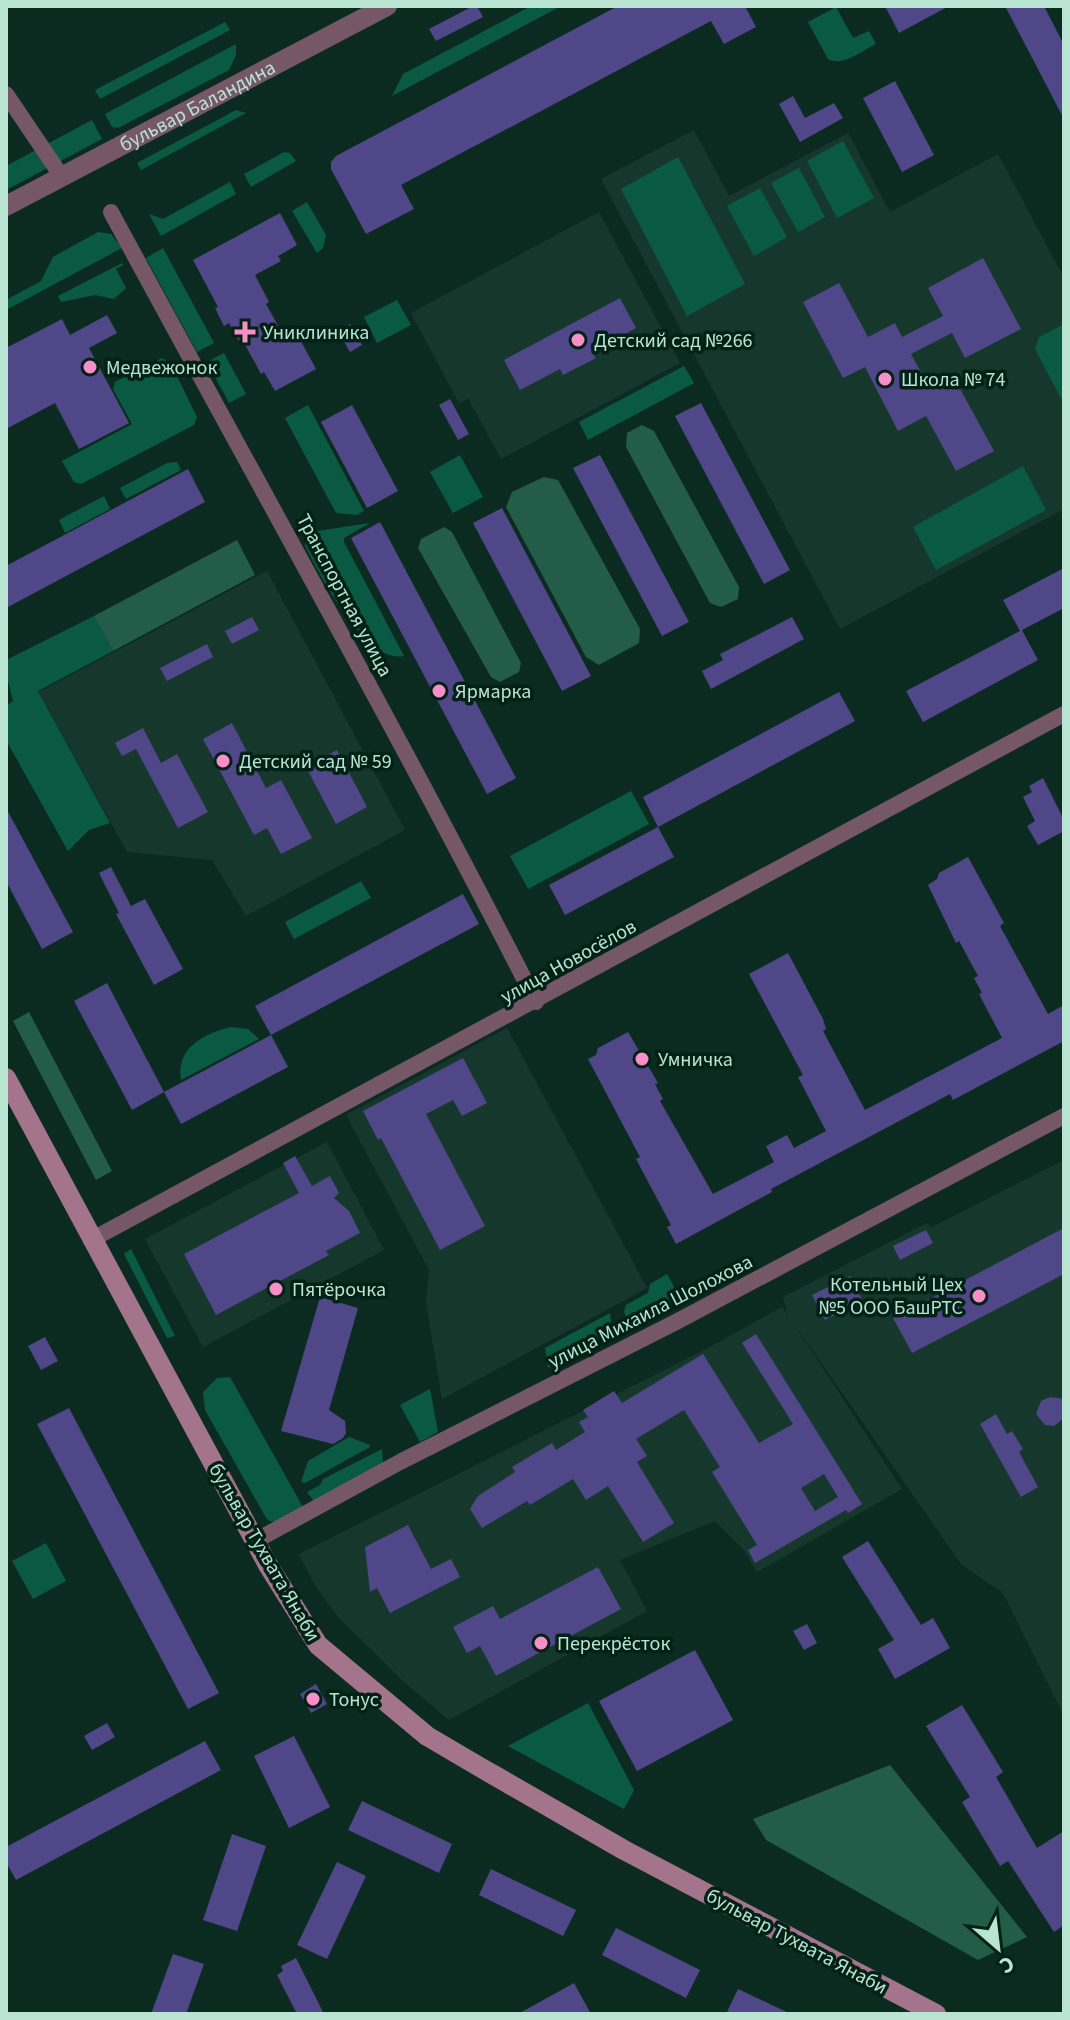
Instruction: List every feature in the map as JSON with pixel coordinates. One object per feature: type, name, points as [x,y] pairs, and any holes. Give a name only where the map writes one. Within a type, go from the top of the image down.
[{"type":"main road","name":"бульвар Тухвата Янаби","points":[[6,1078],[255,1541],[318,1645],[427,1736],[624,1850],[936,2014]]},
{"type":"street","name":"бульвар Баландина","points":[[6,206],[387,6]]},
{"type":"street","points":[[6,94],[62,177]]},
{"type":"street","name":"Транспортная улица","points":[[111,212],[282,520],[536,1002]]},
{"type":"street","name":"улица Новосёлов","points":[[91,1240],[1064,714]]},
{"type":"street","name":"улица Михаила Шолохова","points":[[255,1541],[400,1462],[676,1322],[1064,1116]]},
{"type":"shaded area","name":"Школа № 74","points":[[694,130],[729,196],[848,133],[890,212],[998,154],[1064,278],[1064,509],[840,629],[601,179]]},
{"type":"shaded area","points":[[599,212],[680,363],[501,459],[468,398],[459,403],[411,313]]},
{"type":"shaded area","points":[[642,425],[654,431],[739,587],[738,599],[721,607],[710,603],[626,447],[627,433]]},
{"type":"shaded area","points":[[544,477],[558,480],[640,629],[639,643],[599,665],[586,657],[506,507],[512,492]]},
{"type":"shaded area","points":[[444,527],[452,532],[521,663],[519,672],[500,682],[491,677],[418,548],[421,539]]},
{"type":"shaded area","points":[[237,540],[255,575],[113,651],[94,616]]},
{"type":"shaded area","name":"Детский сад № 59","points":[[267,571],[405,830],[246,916],[212,860],[127,852],[39,692]]},
{"type":"shaded area","points":[[29,1012],[112,1171],[96,1180],[13,1021]]},
{"type":"shaded area","points":[[507,1028],[647,1288],[442,1399],[426,1302],[429,1270],[346,1115]]},
{"type":"shaded area","points":[[327,1142],[384,1250],[203,1347],[145,1239]]},
{"type":"shaded area","points":[[1064,1160],[1064,1716],[1003,1593],[961,1564],[790,1318],[902,1489],[757,1572],[743,1549],[715,1521],[620,1560],[647,1611],[449,1720],[402,1680],[339,1618],[316,1587],[299,1554],[708,1348],[782,1307],[788,1315],[783,1297],[927,1223],[932,1227]]},
{"type":"shaded area","points":[[890,1765],[1027,1937],[978,1960],[766,1840],[753,1819]]},
{"type":"green space","points":[[531,6],[561,6],[392,96],[403,74]]},
{"type":"green space","points":[[836,7],[853,38],[869,31],[876,44],[846,60],[828,59],[808,22]]},
{"type":"green space","points":[[225,22],[230,30],[100,99],[95,90]]},
{"type":"green space","points":[[236,44],[236,55],[229,70],[118,128],[112,127],[105,114]]},
{"type":"green space","points":[[236,110],[246,113],[141,170],[137,163]]},
{"type":"green space","points":[[92,120],[102,139],[6,190],[6,166]]},
{"type":"green space","points":[[843,141],[874,198],[837,218],[807,161]]},
{"type":"green space","points":[[284,152],[290,153],[296,161],[251,187],[244,174]]},
{"type":"green space","points":[[678,157],[745,284],[687,316],[621,189]]},
{"type":"green space","points":[[799,168],[825,217],[798,232],[771,183]]},
{"type":"green space","points":[[230,182],[236,194],[161,236],[149,214],[163,219]]},
{"type":"green space","points":[[760,188],[787,237],[754,256],[727,206]]},
{"type":"green space","points":[[307,202],[326,235],[323,248],[317,253],[292,211]]},
{"type":"green space","points":[[98,232],[111,234],[122,248],[6,310],[6,300],[41,281],[53,257]]},
{"type":"green space","points":[[163,248],[214,343],[197,352],[146,258]]},
{"type":"green space","points":[[122,263],[116,269],[126,288],[114,299],[95,295],[61,302],[58,296]]},
{"type":"green space","points":[[397,300],[411,325],[377,343],[364,317]]},
{"type":"green space","points":[[1064,324],[1064,404],[1035,349],[1039,337]]},
{"type":"green space","points":[[224,353],[246,394],[229,403],[207,362]]},
{"type":"green space","points":[[162,358],[171,364],[197,417],[194,425],[81,484],[74,482],[62,461],[132,424],[113,389],[115,382]]},
{"type":"green space","points":[[684,366],[694,383],[588,440],[579,422]]},
{"type":"green space","points":[[308,405],[364,511],[357,515],[336,513],[285,418]]},
{"type":"green space","points":[[460,455],[483,497],[453,513],[430,472]]},
{"type":"green space","points":[[177,462],[181,470],[126,499],[120,488],[167,463]]},
{"type":"green space","points":[[1023,466],[1046,510],[936,570],[913,527]]},
{"type":"green space","points":[[104,496],[110,509],[65,533],[59,520]]},
{"type":"green space","points":[[370,523],[344,538],[344,542],[404,656],[389,655],[359,632],[333,596],[305,546],[305,538],[317,531]]},
{"type":"green space","points":[[94,616],[113,651],[38,691],[110,823],[89,830],[68,851],[6,740],[6,706],[13,701],[6,660]]},
{"type":"green space","points":[[631,791],[649,824],[528,889],[510,856]]},
{"type":"green space","points":[[361,881],[371,898],[294,939],[285,922]]},
{"type":"green space","points":[[231,1027],[248,1029],[259,1039],[181,1080],[180,1069],[187,1051],[211,1033]]},
{"type":"green space","points":[[131,1249],[175,1336],[167,1338],[124,1254]]},
{"type":"green space","points":[[667,1274],[678,1294],[677,1303],[631,1326],[624,1312],[626,1305],[648,1293],[650,1284]]},
{"type":"green space","points":[[610,1313],[612,1333],[548,1368],[545,1348]]},
{"type":"green space","points":[[230,1377],[304,1509],[276,1522],[269,1521],[265,1516],[205,1410],[203,1392],[217,1378]]},
{"type":"green space","points":[[430,1389],[438,1432],[420,1442],[400,1405]]},
{"type":"green space","points":[[349,1437],[370,1447],[305,1483],[301,1482],[308,1461]]},
{"type":"green space","points":[[382,1449],[383,1463],[315,1503],[307,1492],[320,1485],[323,1479]]},
{"type":"green space","points":[[46,1543],[66,1581],[33,1599],[12,1561]]},
{"type":"green space","points":[[588,1703],[634,1790],[624,1809],[508,1746]]},
{"type":"building","points":[[477,6],[483,17],[436,41],[429,29]]},
{"type":"building","points":[[618,6],[745,6],[756,27],[724,44],[711,21],[401,185],[414,209],[366,234],[331,169],[331,162],[336,156]]},
{"type":"building","points":[[885,6],[949,6],[899,33]]},
{"type":"building","points":[[1005,6],[1044,6],[1064,45],[1064,119]]},
{"type":"building","points":[[895,81],[934,155],[902,172],[863,98]]},
{"type":"building","points":[[793,96],[805,118],[834,103],[843,118],[800,142],[779,104]]},
{"type":"building","points":[[280,213],[297,245],[278,256],[281,261],[255,275],[269,302],[266,304],[285,338],[296,332],[316,369],[275,391],[264,372],[261,374],[242,339],[239,341],[229,323],[224,326],[215,308],[218,307],[193,260]]},
{"type":"building","points":[[983,258],[1021,329],[965,358],[952,333],[911,354],[929,387],[952,374],[994,451],[956,471],[926,416],[898,431],[865,367],[843,378],[803,302],[839,283],[868,337],[895,323],[902,337],[943,316],[928,288]]},
{"type":"building","name":"Детский сад №266","points":[[620,298],[636,328],[592,352],[596,358],[563,375],[560,369],[520,390],[504,360]]},
{"type":"building","points":[[107,315],[117,333],[89,348],[129,423],[79,449],[55,403],[6,429],[6,348],[62,319],[70,335]]},
{"type":"building","points":[[350,324],[362,345],[350,352],[338,331]]},
{"type":"building","points":[[450,399],[469,434],[458,440],[439,405]]},
{"type":"building","points":[[701,403],[790,570],[764,584],[675,416]]},
{"type":"building","points":[[352,405],[398,491],[367,508],[321,422]]},
{"type":"building","points":[[600,455],[689,622],[662,636],[573,468]]},
{"type":"building","points":[[188,469],[205,502],[6,608],[6,566]]},
{"type":"building","points":[[502,508],[591,676],[562,691],[473,523]]},
{"type":"building","points":[[380,522],[516,778],[487,794],[351,538]]},
{"type":"building","points":[[1064,568],[1064,608],[1022,630],[1038,660],[923,722],[906,691],[1020,631],[1003,600]]},
{"type":"building","points":[[252,617],[259,630],[232,644],[225,631]]},
{"type":"building","points":[[792,617],[804,639],[711,689],[702,671],[723,660],[720,654]]},
{"type":"building","points":[[207,644],[213,657],[167,681],[160,668]]},
{"type":"building","points":[[839,692],[855,721],[658,827],[643,797]]},
{"type":"building","points":[[232,723],[266,788],[281,780],[312,838],[281,854],[267,828],[254,835],[203,739]]},
{"type":"building","points":[[143,728],[161,763],[177,754],[208,812],[178,828],[136,749],[122,756],[115,743]]},
{"type":"building","points":[[337,750],[367,807],[336,824],[306,767]]},
{"type":"building","points":[[1043,778],[1064,820],[1064,831],[1038,845],[1027,826],[1035,821],[1023,797],[1032,792],[1029,786]]},
{"type":"building","points":[[6,808],[73,932],[42,949],[6,881]]},
{"type":"building","points":[[658,827],[674,857],[565,915],[549,885]]},
{"type":"building","points":[[968,857],[1004,923],[1000,926],[1048,1014],[1064,1005],[1064,1041],[953,1100],[950,1094],[771,1189],[772,1192],[676,1244],[667,1227],[671,1225],[636,1159],[640,1157],[588,1059],[596,1055],[598,1048],[628,1032],[658,1083],[655,1084],[663,1099],[660,1101],[713,1194],[774,1162],[766,1146],[787,1135],[794,1148],[826,1131],[798,1077],[803,1075],[749,974],[788,953],[823,1019],[826,1029],[823,1031],[865,1110],[1002,1038],[979,994],[982,993],[974,978],[978,976],[959,941],[956,943],[928,885],[937,879],[939,873]]},
{"type":"building","points":[[111,867],[131,906],[145,899],[183,969],[154,985],[116,914],[119,913],[99,873]]},
{"type":"building","points":[[463,894],[479,924],[271,1035],[255,1006]]},
{"type":"building","points":[[107,983],[164,1092],[132,1110],[74,1001]]},
{"type":"building","points":[[271,1035],[288,1067],[181,1124],[164,1092]]},
{"type":"building","points":[[463,1058],[487,1103],[462,1116],[453,1100],[426,1114],[485,1226],[440,1250],[381,1138],[378,1140],[363,1111]]},
{"type":"building","points":[[295,1156],[312,1186],[330,1176],[339,1193],[334,1198],[349,1211],[360,1233],[326,1251],[329,1255],[216,1315],[184,1254],[299,1193],[283,1163]]},
{"type":"building","name":"Котельный Цех №5 ООО БашРТС","points":[[1064,1228],[1064,1274],[912,1353],[893,1318]]},
{"type":"building","points":[[926,1230],[933,1243],[900,1260],[893,1246]]},
{"type":"building","points":[[850,1276],[863,1301],[825,1320],[812,1295]]},
{"type":"building","points":[[320,1297],[358,1308],[329,1410],[345,1421],[346,1433],[333,1444],[281,1431]]},
{"type":"building","points":[[756,1334],[862,1504],[848,1513],[846,1510],[755,1563],[748,1550],[757,1545],[712,1472],[720,1467],[684,1410],[636,1439],[647,1456],[637,1462],[674,1523],[643,1542],[608,1486],[586,1500],[573,1479],[530,1505],[527,1501],[482,1528],[470,1509],[478,1496],[515,1472],[512,1467],[552,1443],[556,1450],[585,1432],[579,1422],[588,1417],[583,1410],[614,1391],[622,1403],[703,1354],[759,1443],[793,1424],[742,1343]],"holes":[[[824,1474],[838,1497],[815,1511],[801,1488]]]},
{"type":"building","points":[[45,1337],[58,1361],[41,1370],[28,1346]]},
{"type":"building","points":[[1050,1397],[1064,1399],[1064,1418],[1054,1426],[1045,1425],[1036,1414],[1041,1401]]},
{"type":"building","points":[[69,1408],[219,1693],[188,1709],[37,1424]]},
{"type":"building","points":[[996,1414],[1007,1434],[1012,1431],[1023,1449],[1019,1452],[1038,1487],[1021,1497],[980,1424]]},
{"type":"building","points":[[408,1525],[431,1569],[451,1559],[460,1577],[390,1613],[377,1588],[370,1592],[365,1547]]},
{"type":"building","points":[[868,1541],[921,1625],[933,1618],[950,1648],[895,1679],[878,1649],[894,1640],[842,1557]]},
{"type":"building","points":[[598,1567],[621,1609],[496,1676],[480,1646],[467,1653],[453,1627],[493,1606],[500,1619]]},
{"type":"building","points":[[807,1624],[817,1643],[804,1650],[793,1631]]},
{"type":"building","points":[[695,1650],[733,1720],[637,1771],[599,1701]]},
{"type":"building","name":"Тонус","points":[[316,1684],[327,1704],[311,1713],[300,1694]]},
{"type":"building","points":[[962,1705],[1003,1772],[996,1777],[1037,1848],[1064,1831],[1064,1925],[1054,1932],[1008,1861],[1000,1866],[962,1802],[970,1797],[926,1726]]},
{"type":"building","points":[[107,1723],[115,1737],[92,1750],[84,1736]]},
{"type":"building","points":[[294,1736],[330,1807],[289,1828],[254,1756]]},
{"type":"building","points":[[205,1741],[221,1770],[16,1880],[6,1862],[6,1847]]},
{"type":"building","points":[[362,1801],[452,1844],[439,1873],[348,1830]]},
{"type":"building","points":[[232,1834],[266,1846],[237,1931],[203,1920]]},
{"type":"building","points":[[337,1862],[366,1876],[327,1959],[297,1945]]},
{"type":"building","points":[[491,1869],[576,1910],[563,1936],[479,1895]]},
{"type":"building","points":[[616,1928],[700,1970],[686,1998],[602,1955]]},
{"type":"building","points":[[173,1954],[204,1964],[186,2014],[151,2014]]},
{"type":"building","points":[[296,1958],[324,2014],[297,2014],[277,1975],[283,1971],[281,1966]]},
{"type":"building","points":[[574,1983],[591,2014],[518,2014]]},
{"type":"building","points":[[738,1989],[791,2014],[726,2014]]},
{"type":"place","name":"Униклиника","points":[[245,332]]},
{"type":"place","name":"Детский сад №266","points":[[578,340]]},
{"type":"place","name":"Медвежонок","points":[[90,367]]},
{"type":"place","name":"Школа № 74","points":[[885,379]]},
{"type":"place","name":"Ярмарка","points":[[439,691]]},
{"type":"place","name":"Детский сад № 59","points":[[223,761]]},
{"type":"place","name":"Умничка","points":[[642,1059]]},
{"type":"place","name":"Пятёрочка","points":[[276,1289]]},
{"type":"place","name":"Котельный Цех №5 ООО БашРТС","points":[[979,1296]]},
{"type":"place","name":"Перекрёсток","points":[[541,1643]]},
{"type":"place","name":"Тонус","points":[[313,1699]]}]
